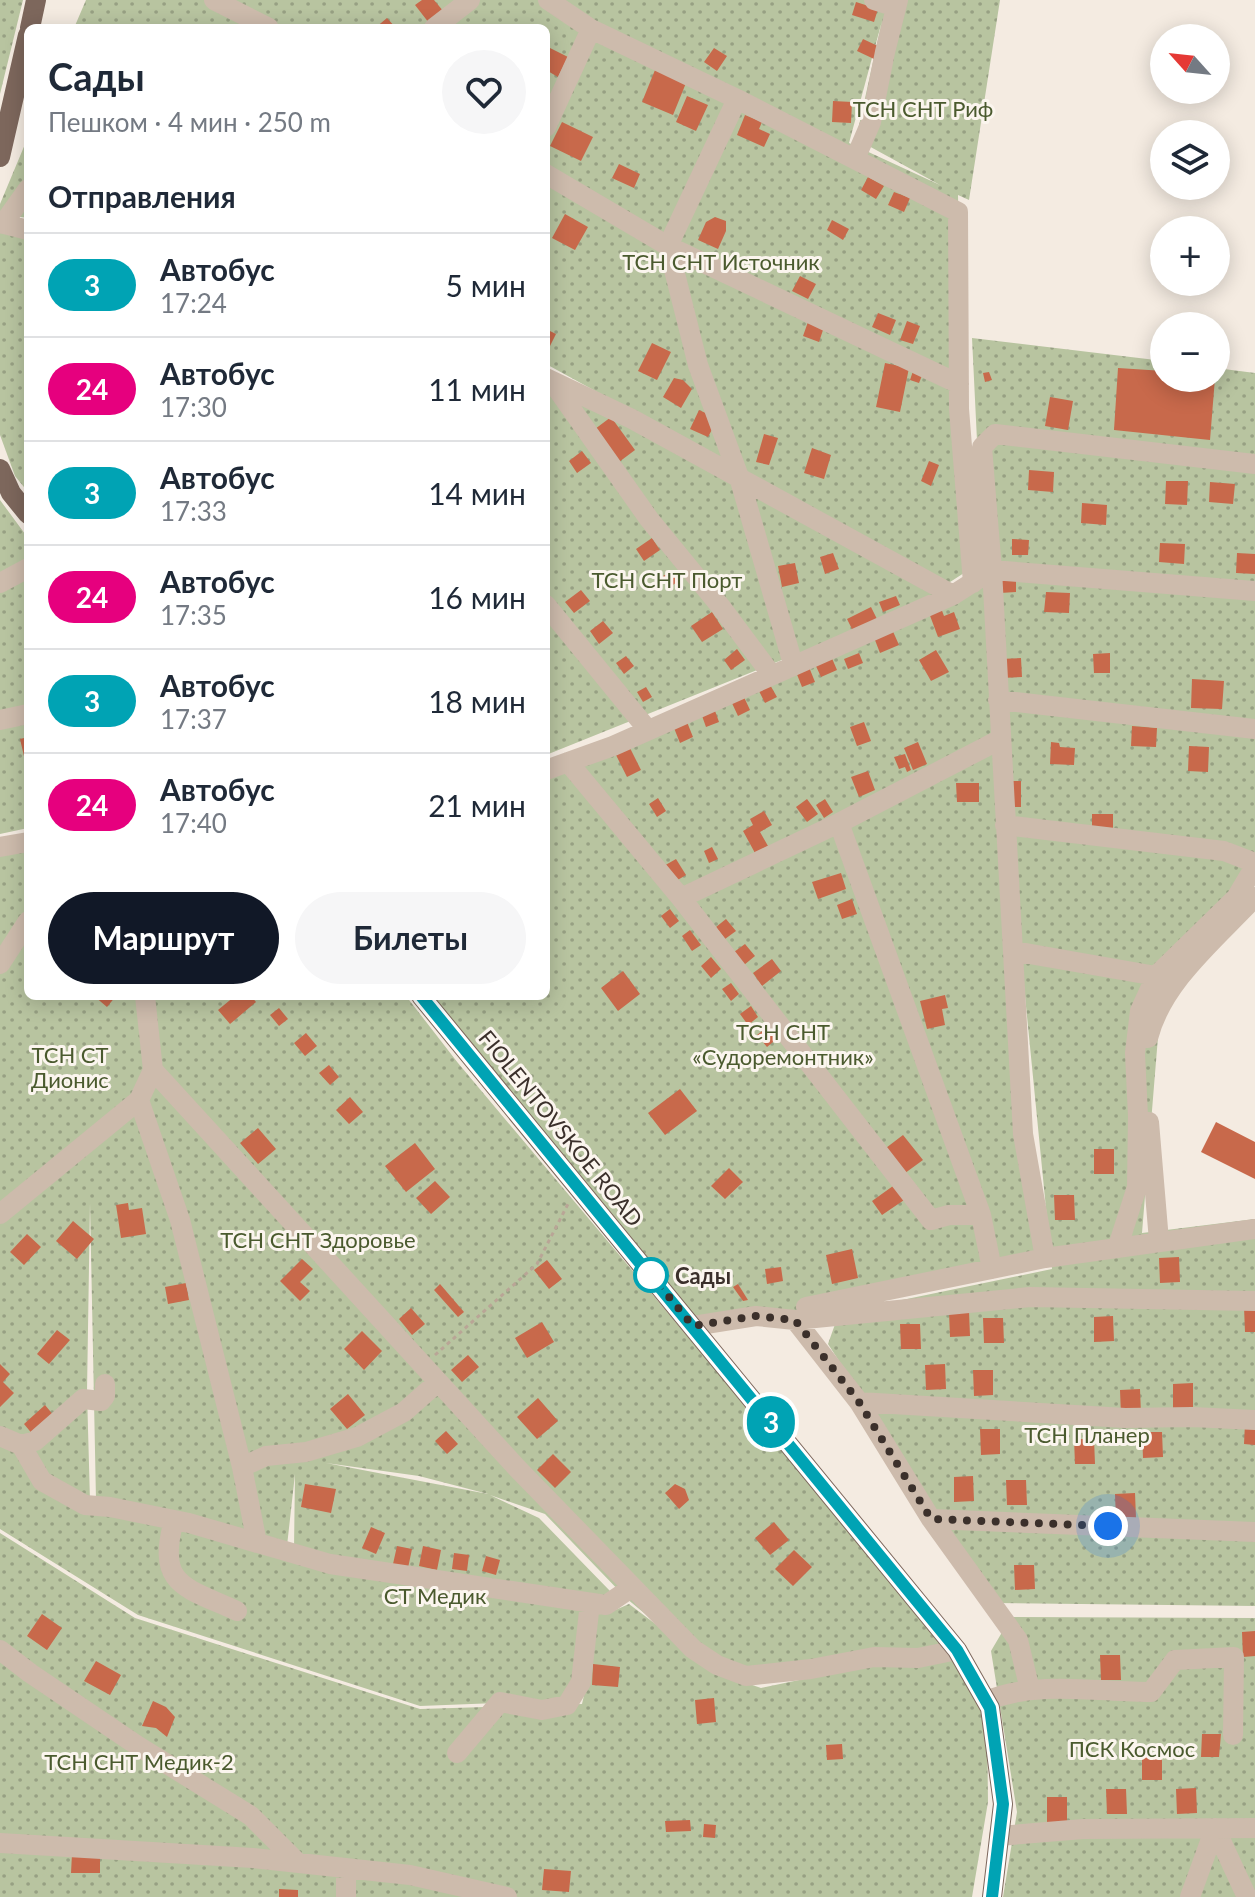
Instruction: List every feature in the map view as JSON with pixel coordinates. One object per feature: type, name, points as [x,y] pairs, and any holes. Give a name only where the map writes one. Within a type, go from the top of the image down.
[{"type":"main road","points":[[31,24],[36,0]]},
{"type":"main road","points":[[0,157],[24,52]]},
{"type":"main road","points":[[0,469],[11,493],[24,509]]},
{"type":"main road","name":"FIOLENTOVSKOE ROAD","points":[[424,1000],[957,1650],[990,1708],[1003,1804],[992,1897]]},
{"type":"street","points":[[214,0],[261,24]]},
{"type":"street","points":[[439,24],[470,0]]},
{"type":"street","points":[[548,0],[591,29],[737,99],[958,212],[959,384],[973,583]]},
{"type":"street","points":[[855,159],[871,122],[897,4],[874,0]]},
{"type":"street","points":[[550,118],[591,29]]},
{"type":"street","points":[[737,99],[668,246],[698,365],[739,477],[793,664]]},
{"type":"street","points":[[550,176],[668,246],[959,384]]},
{"type":"street","points":[[24,194],[2,223],[24,229]]},
{"type":"street","points":[[550,381],[632,419],[953,595]]},
{"type":"street","points":[[550,381],[649,519],[771,674]]},
{"type":"street","points":[[1045,1258],[1023,1134],[992,570],[982,447],[995,434],[1255,464]]},
{"type":"street","points":[[0,583],[24,570]]},
{"type":"street","points":[[550,769],[648,730],[953,595],[992,570],[1255,591]]},
{"type":"street","points":[[550,610],[648,730]]},
{"type":"street","points":[[998,700],[1255,729]]},
{"type":"street","points":[[0,720],[24,715]]},
{"type":"street","points":[[681,898],[839,823],[1001,739]]},
{"type":"street","points":[[568,762],[681,898],[931,1220],[949,1215],[981,1215]]},
{"type":"street","points":[[839,823],[981,1215],[992,1269]]},
{"type":"street","points":[[1005,825],[1224,851],[1255,864],[1236,898],[1156,976],[1140,1011],[1135,1053],[1137,1187],[1118,1246]]},
{"type":"street","points":[[0,847],[24,843]]},
{"type":"street","points":[[1159,1241],[1144,1054],[1153,1016],[1181,976],[1255,897]]},
{"type":"street","points":[[0,964],[24,927]]},
{"type":"street","points":[[1013,951],[1156,976]]},
{"type":"street","points":[[0,1214],[139,1100],[153,1070],[145,1000]]},
{"type":"street","points":[[153,1070],[423,1366],[631,1588],[693,1649],[717,1665],[746,1676],[811,1669],[874,1657],[918,1658],[957,1650]]},
{"type":"street","points":[[139,1100],[180,1220],[242,1467],[257,1543]]},
{"type":"street","points":[[693,1326],[1045,1258],[1255,1229]]},
{"type":"street","points":[[756,1316],[795,1320],[1030,1297],[1255,1301]]},
{"type":"street","points":[[795,1320],[859,1402],[931,1519],[1018,1640],[1030,1690]]},
{"type":"street","points":[[242,1467],[266,1456],[306,1452],[357,1437],[404,1412],[438,1382]]},
{"type":"street","points":[[21,1445],[35,1441],[83,1399],[101,1401],[105,1396],[105,1384]]},
{"type":"street","points":[[859,1402],[1125,1418],[1255,1420]]},
{"type":"street","points":[[0,1436],[21,1445],[42,1481],[85,1505],[174,1520],[330,1564],[606,1605],[631,1588]]},
{"type":"street","points":[[931,1519],[1255,1532]]},
{"type":"street","points":[[174,1520],[167,1546],[169,1570],[184,1587],[237,1611]]},
{"type":"street","points":[[457,1753],[500,1702],[542,1710],[567,1705],[581,1682],[590,1603]]},
{"type":"street","points":[[0,1650],[138,1746],[251,1816],[298,1863]]},
{"type":"street","points":[[986,1701],[1005,1693],[1045,1687],[1151,1692],[1175,1660],[1234,1657],[1233,1735]]},
{"type":"street","points":[[1190,1897],[1215,1828]]},
{"type":"street","points":[[1215,1828],[1247,1897]]},
{"type":"street","points":[[999,1836],[1083,1829],[1255,1828]]},
{"type":"street","points":[[0,1843],[346,1868],[410,1875],[507,1897]]},
{"type":"street","points":[[346,1868],[346,1897]]},
{"type":"path","points":[[423,1366],[537,1264],[564,1208],[581,1190]]},
{"type":"green space","points":[[0,0],[23,0],[0,94]]},
{"type":"green space","name":"ТСН СНТ Источник","points":[[86,0],[1000,0],[969,200],[958,195],[964,573],[947,584],[550,366],[550,24],[76,24]],"holes":[[[882,21],[856,139],[940,185],[849,143]]]},
{"type":"green space","points":[[24,147],[24,217],[0,214],[0,204]]},
{"type":"green space","points":[[0,218],[24,221],[24,487],[15,476],[0,435]]},
{"type":"green space","points":[[972,338],[1150,359],[1150,392],[1230,392],[1230,370],[1255,373],[1255,877],[1162,988],[1142,1233],[1255,1219],[1255,1606],[996,1603],[828,1344],[839,1313],[1052,1269],[989,632],[1044,1266],[707,1333],[436,1000],[550,1000],[550,767],[984,584]]},
{"type":"green space","name":"ТСН СНТ Порт","points":[[550,373],[943,595],[550,753]]},
{"type":"green space","points":[[0,500],[24,533],[24,829],[0,834]]},
{"type":"green space","points":[[24,845],[24,1000],[141,1000],[151,1093],[153,1000],[409,1000],[458,1063],[947,1645],[723,1675],[761,1688],[871,1665],[948,1654],[987,1720],[988,1802],[972,1897],[0,1897],[0,1533],[135,1618],[420,1709],[582,1704],[592,1661],[579,1700],[420,1706],[138,1615],[0,1529],[0,851]],"holes":[[[90,1203],[96,1500],[287,1546],[295,1474],[294,1549],[90,1501],[87,1392]],[[326,1463],[419,1476],[488,1494]],[[490,1495],[545,1514],[626,1598],[674,1638],[629,1604],[604,1615],[610,1591],[539,1518]]]},
{"type":"green space","name":"ПСК Космос","points":[[1011,1617],[1255,1618],[1255,1897],[1003,1897],[1017,1812],[991,1651]]},
{"type":"building","points":[[422,0],[434,0],[444,12],[429,23],[415,5]]},
{"type":"building","points":[[856,2],[878,9],[874,22],[852,15]]},
{"type":"building","points":[[863,39],[880,47],[874,59],[857,51]]},
{"type":"building","points":[[550,48],[568,57],[558,77],[550,72]]},
{"type":"building","points":[[714,48],[727,56],[717,71],[704,62]]},
{"type":"building","points":[[655,70],[686,83],[673,115],[642,102]]},
{"type":"building","points":[[687,96],[708,105],[696,131],[676,122]]},
{"type":"building","points":[[833,101],[852,102],[851,123],[832,122]]},
{"type":"building","points":[[745,115],[762,122],[759,129],[770,134],[764,147],[737,135]]},
{"type":"building","points":[[562,122],[593,137],[581,161],[550,146]]},
{"type":"building","points":[[619,164],[640,174],[634,188],[612,178]]},
{"type":"building","points":[[868,177],[884,186],[876,199],[861,190]]},
{"type":"building","points":[[894,192],[910,198],[904,212],[888,205]]},
{"type":"building","points":[[565,214],[588,227],[575,250],[552,238]]},
{"type":"building","points":[[715,217],[726,221],[726,231],[718,249],[698,240],[706,222]]},
{"type":"building","points":[[832,220],[849,229],[843,240],[827,230]]},
{"type":"building","points":[[800,276],[816,284],[808,299],[792,291]]},
{"type":"building","points":[[878,313],[896,320],[890,335],[872,327]]},
{"type":"building","points":[[809,319],[825,324],[819,342],[803,336]]},
{"type":"building","points":[[907,321],[920,326],[913,344],[900,340]]},
{"type":"building","points":[[550,331],[556,334],[550,346]]},
{"type":"building","points":[[652,343],[671,352],[657,380],[638,371]]},
{"type":"building","points":[[885,363],[909,368],[900,412],[876,407]]},
{"type":"building","points":[[1118,368],[1150,370],[1150,392],[1214,392],[1210,440],[1114,430]]},
{"type":"building","points":[[913,371],[923,373],[919,383],[910,380]]},
{"type":"building","points":[[989,372],[992,380],[985,382],[983,373]]},
{"type":"building","points":[[674,378],[683,380],[692,389],[681,408],[663,397]]},
{"type":"building","points":[[1050,397],[1073,401],[1068,430],[1045,426]]},
{"type":"building","points":[[699,410],[710,415],[715,424],[708,437],[690,429]]},
{"type":"building","points":[[611,417],[635,450],[615,465],[591,432]]},
{"type":"building","points":[[764,434],[778,438],[769,465],[756,462]]},
{"type":"building","points":[[812,448],[831,455],[824,479],[804,473]]},
{"type":"building","points":[[582,451],[591,463],[577,473],[569,461]]},
{"type":"building","points":[[929,461],[939,465],[931,486],[921,481]]},
{"type":"building","points":[[1029,470],[1054,472],[1053,492],[1028,490]]},
{"type":"building","points":[[1166,481],[1188,481],[1187,505],[1165,504]]},
{"type":"building","points":[[1210,482],[1235,484],[1233,504],[1209,502]]},
{"type":"building","points":[[1082,503],[1107,505],[1106,525],[1081,523]]},
{"type":"building","points":[[652,538],[660,550],[644,561],[636,549]]},
{"type":"building","points":[[1012,539],[1029,540],[1028,555],[1012,555]]},
{"type":"building","points":[[1160,543],[1185,544],[1184,564],[1159,562]]},
{"type":"building","points":[[833,553],[839,569],[825,574],[820,557]]},
{"type":"building","points":[[1237,553],[1255,554],[1255,574],[1236,573]]},
{"type":"building","points":[[795,563],[799,583],[782,587],[778,566]]},
{"type":"building","points":[[674,570],[680,580],[670,587],[663,576]]},
{"type":"building","points":[[1016,579],[1016,592],[1000,593],[1000,580]]},
{"type":"building","points":[[581,590],[590,601],[574,613],[565,602]]},
{"type":"building","points":[[1046,592],[1070,593],[1069,613],[1044,612]]},
{"type":"building","points":[[896,596],[900,605],[883,612],[879,602]]},
{"type":"building","points":[[871,607],[877,619],[853,631],[847,619]]},
{"type":"building","points":[[941,608],[944,616],[954,612],[960,629],[938,637],[929,613]]},
{"type":"building","points":[[712,612],[723,629],[702,642],[691,626]]},
{"type":"building","points":[[603,621],[613,633],[599,644],[590,631]]},
{"type":"building","points":[[891,627],[899,645],[880,653],[873,635]]},
{"type":"building","points":[[737,649],[745,660],[731,670],[724,660]]},
{"type":"building","points":[[936,650],[949,672],[931,681],[919,660]]},
{"type":"building","points":[[859,653],[863,663],[848,669],[844,659]]},
{"type":"building","points":[[1110,653],[1110,673],[1094,673],[1093,654]]},
{"type":"building","points":[[626,656],[634,666],[624,674],[616,663]]},
{"type":"building","points":[[831,656],[837,670],[821,677],[815,664]]},
{"type":"building","points":[[1021,658],[1022,677],[1001,678],[1000,659]]},
{"type":"building","points":[[809,667],[815,682],[802,687],[796,672]]},
{"type":"building","points":[[1192,679],[1224,681],[1222,709],[1191,708]]},
{"type":"building","points":[[769,683],[777,697],[765,703],[758,689]]},
{"type":"building","points":[[646,687],[652,697],[643,702],[637,692]]},
{"type":"building","points":[[743,695],[750,710],[738,716],[731,701]]},
{"type":"building","points":[[714,708],[719,722],[706,727],[701,713]]},
{"type":"building","points":[[687,722],[693,737],[680,743],[674,728]]},
{"type":"building","points":[[864,722],[871,741],[857,746],[850,727]]},
{"type":"building","points":[[1132,726],[1157,728],[1156,747],[1131,746]]},
{"type":"building","points":[[918,742],[927,764],[913,770],[904,748]]},
{"type":"building","points":[[1051,742],[1059,743],[1060,747],[1075,748],[1074,765],[1050,764]]},
{"type":"building","points":[[629,746],[641,770],[627,777],[615,753]]},
{"type":"building","points":[[1189,746],[1209,747],[1208,772],[1188,771]]},
{"type":"building","points":[[905,754],[911,770],[907,772],[905,767],[899,769],[894,757]]},
{"type":"building","points":[[868,771],[875,790],[859,797],[851,777]]},
{"type":"building","points":[[1005,781],[1021,781],[1021,807],[1005,807]]},
{"type":"building","points":[[956,783],[979,783],[979,802],[957,802]]},
{"type":"building","points":[[658,798],[666,811],[657,817],[649,804]]},
{"type":"building","points":[[807,799],[818,814],[807,822],[796,807]]},
{"type":"building","points":[[825,799],[833,812],[824,818],[816,805]]},
{"type":"building","points":[[764,811],[772,825],[760,832],[768,846],[755,853],[743,831],[753,825],[750,819]]},
{"type":"building","points":[[1092,814],[1113,814],[1113,830],[1092,830]]},
{"type":"building","points":[[712,847],[718,859],[709,863],[704,851]]},
{"type":"building","points":[[676,859],[686,875],[671,884],[662,867]]},
{"type":"building","points":[[841,873],[846,889],[818,899],[812,882]]},
{"type":"building","points":[[852,899],[857,914],[842,919],[837,905]]},
{"type":"building","points":[[670,909],[679,921],[670,928],[661,916]]},
{"type":"building","points":[[726,919],[736,931],[725,939],[716,927]]},
{"type":"building","points":[[690,930],[701,945],[692,951],[682,936]]},
{"type":"building","points":[[745,944],[755,956],[744,965],[734,952]]},
{"type":"building","points":[[711,957],[721,969],[711,978],[701,966]]},
{"type":"building","points":[[772,959],[781,971],[762,986],[753,973]]},
{"type":"building","points":[[623,971],[640,994],[618,1011],[601,988]]},
{"type":"building","points":[[731,983],[739,994],[731,1001],[722,989]]},
{"type":"building","points":[[945,995],[948,1008],[942,1009],[945,1025],[927,1029],[920,1001]]},
{"type":"building","points":[[99,1000],[113,1000],[107,1007]]},
{"type":"building","points":[[230,1000],[256,1002],[230,1024],[218,1010]]},
{"type":"building","points":[[751,1006],[758,1017],[748,1025],[740,1014]]},
{"type":"building","points":[[279,1008],[288,1019],[279,1026],[270,1015]]},
{"type":"building","points":[[770,1025],[779,1037],[767,1047],[757,1035]]},
{"type":"building","points":[[306,1033],[317,1046],[305,1056],[294,1043]]},
{"type":"building","points":[[329,1065],[339,1077],[330,1085],[319,1073]]},
{"type":"building","points":[[680,1089],[697,1111],[665,1135],[648,1113]]},
{"type":"building","points":[[350,1097],[363,1112],[349,1124],[336,1110]]},
{"type":"building","points":[[1216,1122],[1255,1142],[1255,1179],[1201,1152]]},
{"type":"building","points":[[258,1128],[276,1149],[258,1164],[240,1143]]},
{"type":"building","points":[[903,1135],[923,1160],[901,1176],[882,1151]]},
{"type":"building","points":[[415,1143],[435,1169],[406,1192],[385,1166]]},
{"type":"building","points":[[1094,1149],[1114,1149],[1114,1174],[1094,1174]]},
{"type":"building","points":[[729,1168],[743,1182],[725,1199],[711,1186]]},
{"type":"building","points":[[435,1181],[450,1197],[431,1214],[416,1198]]},
{"type":"building","points":[[900,1181],[910,1196],[882,1215],[872,1201]]},
{"type":"building","points":[[1054,1195],[1074,1195],[1075,1220],[1055,1220]]},
{"type":"building","points":[[128,1203],[129,1210],[142,1208],[146,1234],[121,1238],[116,1205]]},
{"type":"building","points":[[73,1221],[94,1239],[77,1259],[56,1241]]},
{"type":"building","points":[[27,1234],[41,1247],[24,1265],[10,1252]]},
{"type":"building","points":[[852,1249],[858,1278],[832,1284],[826,1255]]},
{"type":"building","points":[[1179,1257],[1180,1282],[1160,1283],[1159,1258]]},
{"type":"building","points":[[302,1259],[313,1269],[300,1282],[310,1291],[300,1301],[280,1281]]},
{"type":"building","points":[[547,1260],[562,1279],[549,1289],[534,1270]]},
{"type":"building","points":[[781,1267],[783,1281],[767,1284],[765,1269]]},
{"type":"building","points":[[186,1283],[189,1300],[168,1304],[165,1287]]},
{"type":"building","points":[[440,1284],[464,1312],[458,1317],[434,1290]]},
{"type":"building","points":[[738,1284],[748,1300],[743,1301],[733,1287]]},
{"type":"building","points":[[1244,1307],[1255,1307],[1255,1332],[1245,1332]]},
{"type":"building","points":[[411,1308],[425,1324],[412,1335],[399,1319]]},
{"type":"building","points":[[969,1311],[970,1336],[950,1337],[949,1312]]},
{"type":"building","points":[[1113,1316],[1114,1341],[1094,1342],[1094,1317]]},
{"type":"building","points":[[983,1318],[1003,1318],[1004,1343],[984,1343]]},
{"type":"building","points":[[542,1322],[554,1342],[527,1358],[515,1338]]},
{"type":"building","points":[[900,1324],[920,1324],[921,1349],[901,1349]]},
{"type":"building","points":[[57,1330],[70,1340],[49,1364],[37,1354]]},
{"type":"building","points":[[362,1331],[382,1351],[364,1370],[344,1349]]},
{"type":"building","points":[[468,1355],[479,1367],[462,1382],[451,1370]]},
{"type":"building","points":[[0,1364],[10,1374],[3,1382],[14,1393],[0,1407]]},
{"type":"building","points":[[945,1364],[946,1389],[926,1390],[925,1365]]},
{"type":"building","points":[[973,1370],[993,1370],[993,1395],[974,1396]]},
{"type":"building","points":[[1193,1383],[1193,1408],[1173,1409],[1173,1384]]},
{"type":"building","points":[[1140,1389],[1141,1414],[1121,1415],[1120,1390]]},
{"type":"building","points":[[348,1394],[365,1415],[347,1429],[330,1409]]},
{"type":"building","points":[[538,1398],[558,1421],[537,1439],[517,1417]]},
{"type":"building","points":[[45,1405],[55,1417],[34,1436],[24,1424]]},
{"type":"building","points":[[1245,1423],[1255,1424],[1255,1445],[1244,1444]]},
{"type":"building","points":[[980,1429],[1000,1429],[1000,1454],[981,1455]]},
{"type":"building","points":[[446,1431],[458,1444],[447,1454],[435,1441]]},
{"type":"building","points":[[1142,1432],[1162,1432],[1163,1457],[1143,1458]]},
{"type":"building","points":[[1074,1439],[1094,1439],[1095,1464],[1075,1464]]},
{"type":"building","points":[[553,1454],[571,1472],[555,1488],[537,1470]]},
{"type":"building","points":[[973,1476],[974,1501],[954,1502],[954,1477]]},
{"type":"building","points":[[1006,1480],[1026,1480],[1027,1505],[1007,1505]]},
{"type":"building","points":[[305,1484],[336,1489],[331,1513],[301,1507]]},
{"type":"building","points":[[675,1484],[685,1489],[689,1500],[679,1509],[665,1493]]},
{"type":"building","points":[[1135,1493],[1136,1518],[1116,1519],[1115,1494]]},
{"type":"building","points":[[774,1522],[789,1540],[770,1555],[755,1538]]},
{"type":"building","points":[[371,1527],[385,1533],[376,1554],[362,1548]]},
{"type":"building","points":[[397,1546],[412,1549],[408,1568],[393,1564]]},
{"type":"building","points":[[423,1546],[441,1550],[437,1570],[419,1566]]},
{"type":"building","points":[[794,1550],[812,1567],[793,1586],[775,1569]]},
{"type":"building","points":[[454,1553],[469,1555],[467,1571],[452,1569]]},
{"type":"building","points":[[486,1556],[500,1560],[496,1575],[482,1571]]},
{"type":"building","points":[[1014,1565],[1034,1565],[1035,1589],[1015,1590]]},
{"type":"building","points":[[42,1614],[62,1628],[47,1650],[27,1636]]},
{"type":"building","points":[[1255,1631],[1255,1656],[1243,1657],[1242,1632]]},
{"type":"building","points":[[1100,1655],[1120,1655],[1121,1680],[1101,1680]]},
{"type":"building","points":[[96,1661],[121,1675],[110,1695],[84,1681]]},
{"type":"building","points":[[593,1664],[620,1667],[618,1687],[592,1685]]},
{"type":"building","points":[[714,1698],[716,1722],[697,1724],[695,1700]]},
{"type":"building","points":[[153,1701],[166,1707],[175,1717],[167,1737],[156,1728],[142,1726]]},
{"type":"building","points":[[1202,1734],[1221,1734],[1219,1757],[1201,1757]]},
{"type":"building","points":[[842,1744],[843,1759],[827,1760],[826,1745]]},
{"type":"building","points":[[1162,1755],[1162,1780],[1142,1780],[1142,1756]]},
{"type":"building","points":[[1196,1788],[1197,1813],[1177,1814],[1176,1789]]},
{"type":"building","points":[[1106,1789],[1126,1789],[1127,1814],[1107,1814]]},
{"type":"building","points":[[1047,1797],[1067,1797],[1067,1822],[1047,1822]]},
{"type":"building","points":[[690,1820],[691,1831],[666,1832],[665,1821]]},
{"type":"building","points":[[704,1824],[716,1825],[715,1838],[703,1837]]},
{"type":"building","points":[[72,1854],[100,1854],[100,1873],[71,1873]]},
{"type":"building","points":[[544,1869],[571,1871],[569,1892],[542,1890]]},
{"type":"building","points":[[279,1889],[298,1890],[298,1897],[279,1897]]},
{"type":"bus line","name":"3","points":[[424,1000],[957,1650],[990,1708],[1003,1804],[992,1897]]},
{"type":"place","name":"Сады","points":[[651,1275]]},
{"type":"route","points":[[651,1275],[693,1326],[756,1316],[795,1320],[859,1402],[931,1519],[1108,1526]]},
{"type":"park label","name":"ТСН СНТ Риф","points":[[923,108]]},
{"type":"park label","name":"ТСН СНТ «Судоремонтник»","points":[[783,1044]]},
{"type":"park label","name":"ТСН СТ Дионис","points":[[70,1066]]},
{"type":"park label","name":"ТСН СНТ Здоровье","points":[[318,1239]]},
{"type":"park label","name":"ТСН Планер","points":[[1087,1434]]},
{"type":"park label","name":"СТ Медик","points":[[435,1595]]},
{"type":"park label","name":"ТСН СНТ Медик-2","points":[[139,1761]]}]
